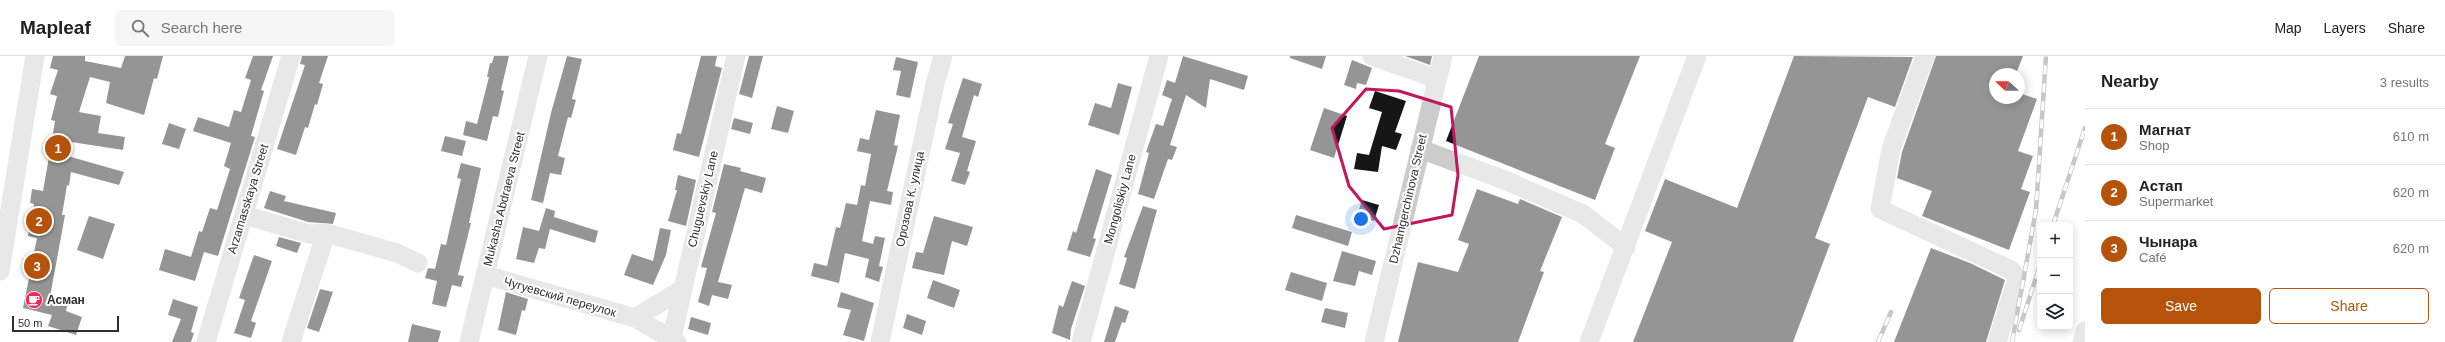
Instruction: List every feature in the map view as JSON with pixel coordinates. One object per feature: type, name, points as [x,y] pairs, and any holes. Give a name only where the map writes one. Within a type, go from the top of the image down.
[{"type":"street","points":[[0,271],[35,56]]},
{"type":"street","name":"Arzamasskaya Street","points":[[206,342],[291,56]]},
{"type":"street","name":"Mukasha Abdraeva Street","points":[[469,342],[538,56]]},
{"type":"street","name":"Chuguevskiy Lane","points":[[673,341],[683,289],[736,56]]},
{"type":"street","name":"Орозова К. улица","points":[[880,342],[935,84],[943,56]]},
{"type":"street","name":"Mongoliskiy Lane","points":[[1082,342],[1159,56]]},
{"type":"street","points":[[1372,56],[1437,79]]},
{"type":"street","name":"Dzhamgerchinova Street","points":[[1374,342],[1443,56]]},
{"type":"street","points":[[1589,342],[1697,56]]},
{"type":"street","points":[[1925,56],[1891,149],[1880,209],[2011,270],[2017,278],[1997,342]]},
{"type":"street","points":[[1420,149],[1502,179],[1583,214],[1626,247]]},
{"type":"street","points":[[244,215],[309,234],[326,233],[397,253],[418,263]]},
{"type":"street","points":[[291,342],[326,233]]},
{"type":"street","name":"Чугуевский переулок","points":[[485,276],[634,318],[673,341]]},
{"type":"street","points":[[634,318],[683,289]]},
{"type":"street","points":[[2082,342],[2085,331]]},
{"type":"highlighted area","points":[[1366,89],[1399,91],[1451,107],[1458,175],[1452,215],[1384,229],[1349,186],[1332,128]]},
{"type":"building","points":[[53,56],[85,56],[85,61],[121,68],[125,56],[163,56],[157,79],[154,78],[144,115],[106,103],[110,82],[90,77],[79,112],[101,116],[98,133],[125,137],[123,150],[52,139],[55,121],[51,120],[57,96],[50,94],[58,70],[50,68]]},
{"type":"building","points":[[253,56],[273,56],[261,90],[264,91],[251,136],[255,137],[218,256],[204,252],[195,281],[159,270],[165,249],[191,257],[199,231],[202,232],[210,208],[217,210],[230,169],[224,166],[231,143],[193,131],[198,117],[229,127],[234,110],[241,112],[251,80],[245,78]]},
{"type":"building","points":[[302,56],[328,56],[319,83],[323,84],[317,105],[315,104],[308,128],[305,127],[296,155],[277,149],[305,65],[300,64]]},
{"type":"building","points":[[494,56],[509,56],[501,90],[504,91],[498,117],[493,116],[487,141],[463,135],[466,121],[477,124],[489,77],[487,77],[490,63],[492,63]]},
{"type":"building","points":[[567,56],[582,59],[572,99],[576,100],[571,118],[568,117],[558,156],[565,158],[561,175],[550,173],[543,203],[531,200],[551,113]]},
{"type":"building","points":[[701,56],[717,56],[715,66],[722,68],[699,157],[673,150],[677,133],[681,134]]},
{"type":"building","points":[[749,56],[763,56],[752,98],[739,94]]},
{"type":"building","points":[[1183,56],[1248,76],[1244,90],[1210,79],[1206,108],[1186,95],[1170,145],[1177,147],[1172,160],[1168,159],[1154,199],[1138,194],[1149,153],[1146,152],[1156,124],[1163,126],[1172,99],[1162,95],[1167,80],[1175,83]]},
{"type":"building","points":[[1290,56],[1326,56],[1322,69],[1290,58]]},
{"type":"building","points":[[1405,56],[1432,56],[1430,65]]},
{"type":"building","points":[[1479,56],[1640,56],[1605,144],[1615,148],[1595,200],[1446,141]]},
{"type":"building","points":[[1794,56],[1913,57],[1895,107],[1868,97],[1815,238],[1830,244],[1793,342],[1633,342],[1672,242],[1645,231],[1665,179],[1737,208]]},
{"type":"building","points":[[1936,56],[2023,56],[2018,68],[1989,68],[1989,104],[2025,104],[2025,95],[2037,99],[2018,151],[2033,156],[2021,189],[2030,192],[2009,250],[1922,216],[1932,191],[1897,178],[1902,152]]},
{"type":"building","points":[[896,57],[918,62],[910,98],[896,95],[901,71],[893,70]]},
{"type":"building","points":[[1352,60],[1372,68],[1366,85],[1357,83],[1356,89],[1344,85]]},
{"type":"building","points":[[963,78],[982,84],[978,97],[974,95],[962,137],[976,141],[967,171],[970,172],[965,185],[951,181],[960,153],[945,149],[953,124],[948,123]]},
{"type":"building","points":[[1118,83],[1132,87],[1119,135],[1088,125],[1095,103],[1111,108]]},
{"type":"building","points":[[1375,91],[1406,101],[1395,132],[1402,134],[1396,150],[1382,146],[1378,172],[1354,169],[1357,153],[1369,155],[1382,112],[1369,108]]},
{"type":"building","points":[[777,106],[794,111],[788,133],[771,129]]},
{"type":"building","points":[[1324,108],[1347,116],[1334,158],[1310,150]]},
{"type":"building","points":[[876,110],[900,115],[894,145],[898,146],[887,191],[893,192],[891,205],[870,201],[862,241],[873,244],[875,236],[885,238],[879,266],[883,267],[879,282],[865,277],[869,259],[845,253],[839,283],[811,276],[814,263],[827,266],[836,227],[840,228],[846,203],[857,205],[861,185],[865,186],[871,154],[857,151],[860,138],[869,140]]},
{"type":"building","points":[[734,118],[753,123],[750,134],[731,129]]},
{"type":"building","points":[[169,123],[186,129],[179,149],[162,144]]},
{"type":"building","points":[[445,136],[466,141],[462,156],[441,151]]},
{"type":"building","points":[[50,151],[124,172],[119,185],[71,172],[69,186],[67,185],[62,215],[65,215],[50,297],[68,302],[66,311],[82,317],[76,335],[48,326],[52,315],[23,308],[37,238],[28,236],[34,204],[30,203],[32,189],[43,191]]},
{"type":"building","points":[[461,163],[481,168],[469,223],[471,223],[458,275],[464,276],[461,287],[452,285],[446,307],[432,304],[437,281],[425,278],[428,268],[435,269],[441,244],[446,245],[461,179],[457,178]]},
{"type":"building","points":[[724,164],[741,168],[740,171],[766,178],[762,193],[745,188],[718,282],[732,285],[728,299],[712,295],[709,306],[698,302],[707,268],[701,267],[716,213],[712,212]]},
{"type":"building","points":[[1096,169],[1112,175],[1093,238],[1096,239],[1090,257],[1067,250],[1073,231],[1076,233]]},
{"type":"building","points":[[678,175],[696,180],[686,226],[668,221],[677,190],[675,190]]},
{"type":"building","points":[[1477,189],[1518,204],[1520,199],[1562,217],[1540,271],[1544,272],[1518,342],[1398,342],[1418,262],[1458,272],[1469,244],[1458,240]]},
{"type":"building","points":[[270,191],[286,196],[284,201],[336,213],[333,224],[308,222],[264,208]]},
{"type":"building","points":[[1362,200],[1379,205],[1374,221],[1357,216]]},
{"type":"building","points":[[1143,206],[1157,210],[1135,289],[1119,284],[1127,258],[1124,257]]},
{"type":"building","points":[[546,208],[555,211],[554,217],[598,231],[595,243],[550,229],[545,249],[539,248],[534,263],[516,259],[523,227],[539,231]]},
{"type":"building","points":[[1296,215],[1352,232],[1348,246],[1292,228]]},
{"type":"building","points":[[89,216],[115,224],[103,259],[77,250]]},
{"type":"building","points":[[934,216],[973,227],[967,246],[952,241],[944,275],[912,268],[916,252],[923,253]]},
{"type":"building","points":[[660,228],[671,230],[666,255],[653,285],[624,275],[632,254],[653,261]]},
{"type":"building","points":[[279,237],[301,243],[297,253],[276,246]]},
{"type":"building","points":[[1931,248],[1970,263],[2005,280],[1986,342],[1894,342]]},
{"type":"building","points":[[1342,251],[1376,261],[1372,275],[1359,271],[1355,286],[1333,281]]},
{"type":"building","points":[[254,255],[272,261],[251,321],[256,323],[251,338],[234,333],[245,300],[239,298]]},
{"type":"building","points":[[1291,272],[1327,283],[1322,301],[1285,290]]},
{"type":"building","points":[[933,280],[960,290],[954,308],[927,298]]},
{"type":"building","points":[[1072,281],[1085,286],[1071,329],[1070,340],[1052,333],[1059,305],[1063,307]]},
{"type":"building","points":[[320,289],[333,292],[319,332],[307,328]]},
{"type":"building","points":[[506,292],[528,299],[525,311],[522,310],[516,335],[498,330]]},
{"type":"building","points":[[841,292],[874,303],[864,341],[843,335],[851,310],[837,307]]},
{"type":"building","points":[[173,299],[198,307],[191,332],[194,333],[191,342],[172,342],[181,319],[168,315]]},
{"type":"building","points":[[1115,306],[1129,311],[1125,323],[1122,322],[1115,342],[1104,342]]},
{"type":"building","points":[[1325,308],[1348,313],[1345,328],[1321,322]]},
{"type":"building","points":[[907,314],[926,321],[922,335],[903,328]]},
{"type":"building","points":[[691,317],[711,323],[708,335],[688,329]]},
{"type":"building","points":[[412,324],[441,331],[438,342],[408,342]]},
{"type":"railway","points":[[2012,342],[2036,210],[2046,56]]},
{"type":"railway","points":[[2054,222],[2085,128]]},
{"type":"railway","points":[[2019,330],[2037,274]]},
{"type":"railway","points":[[1878,342],[1891,312]]},
{"type":"place","name":"Магнат","points":[[58,148]]},
{"type":"place","name":"Астап","points":[[39,221]]},
{"type":"place","name":"Чынара","points":[[37,266]]},
{"type":"place","name":"Асман","points":[[34,300]]}]
